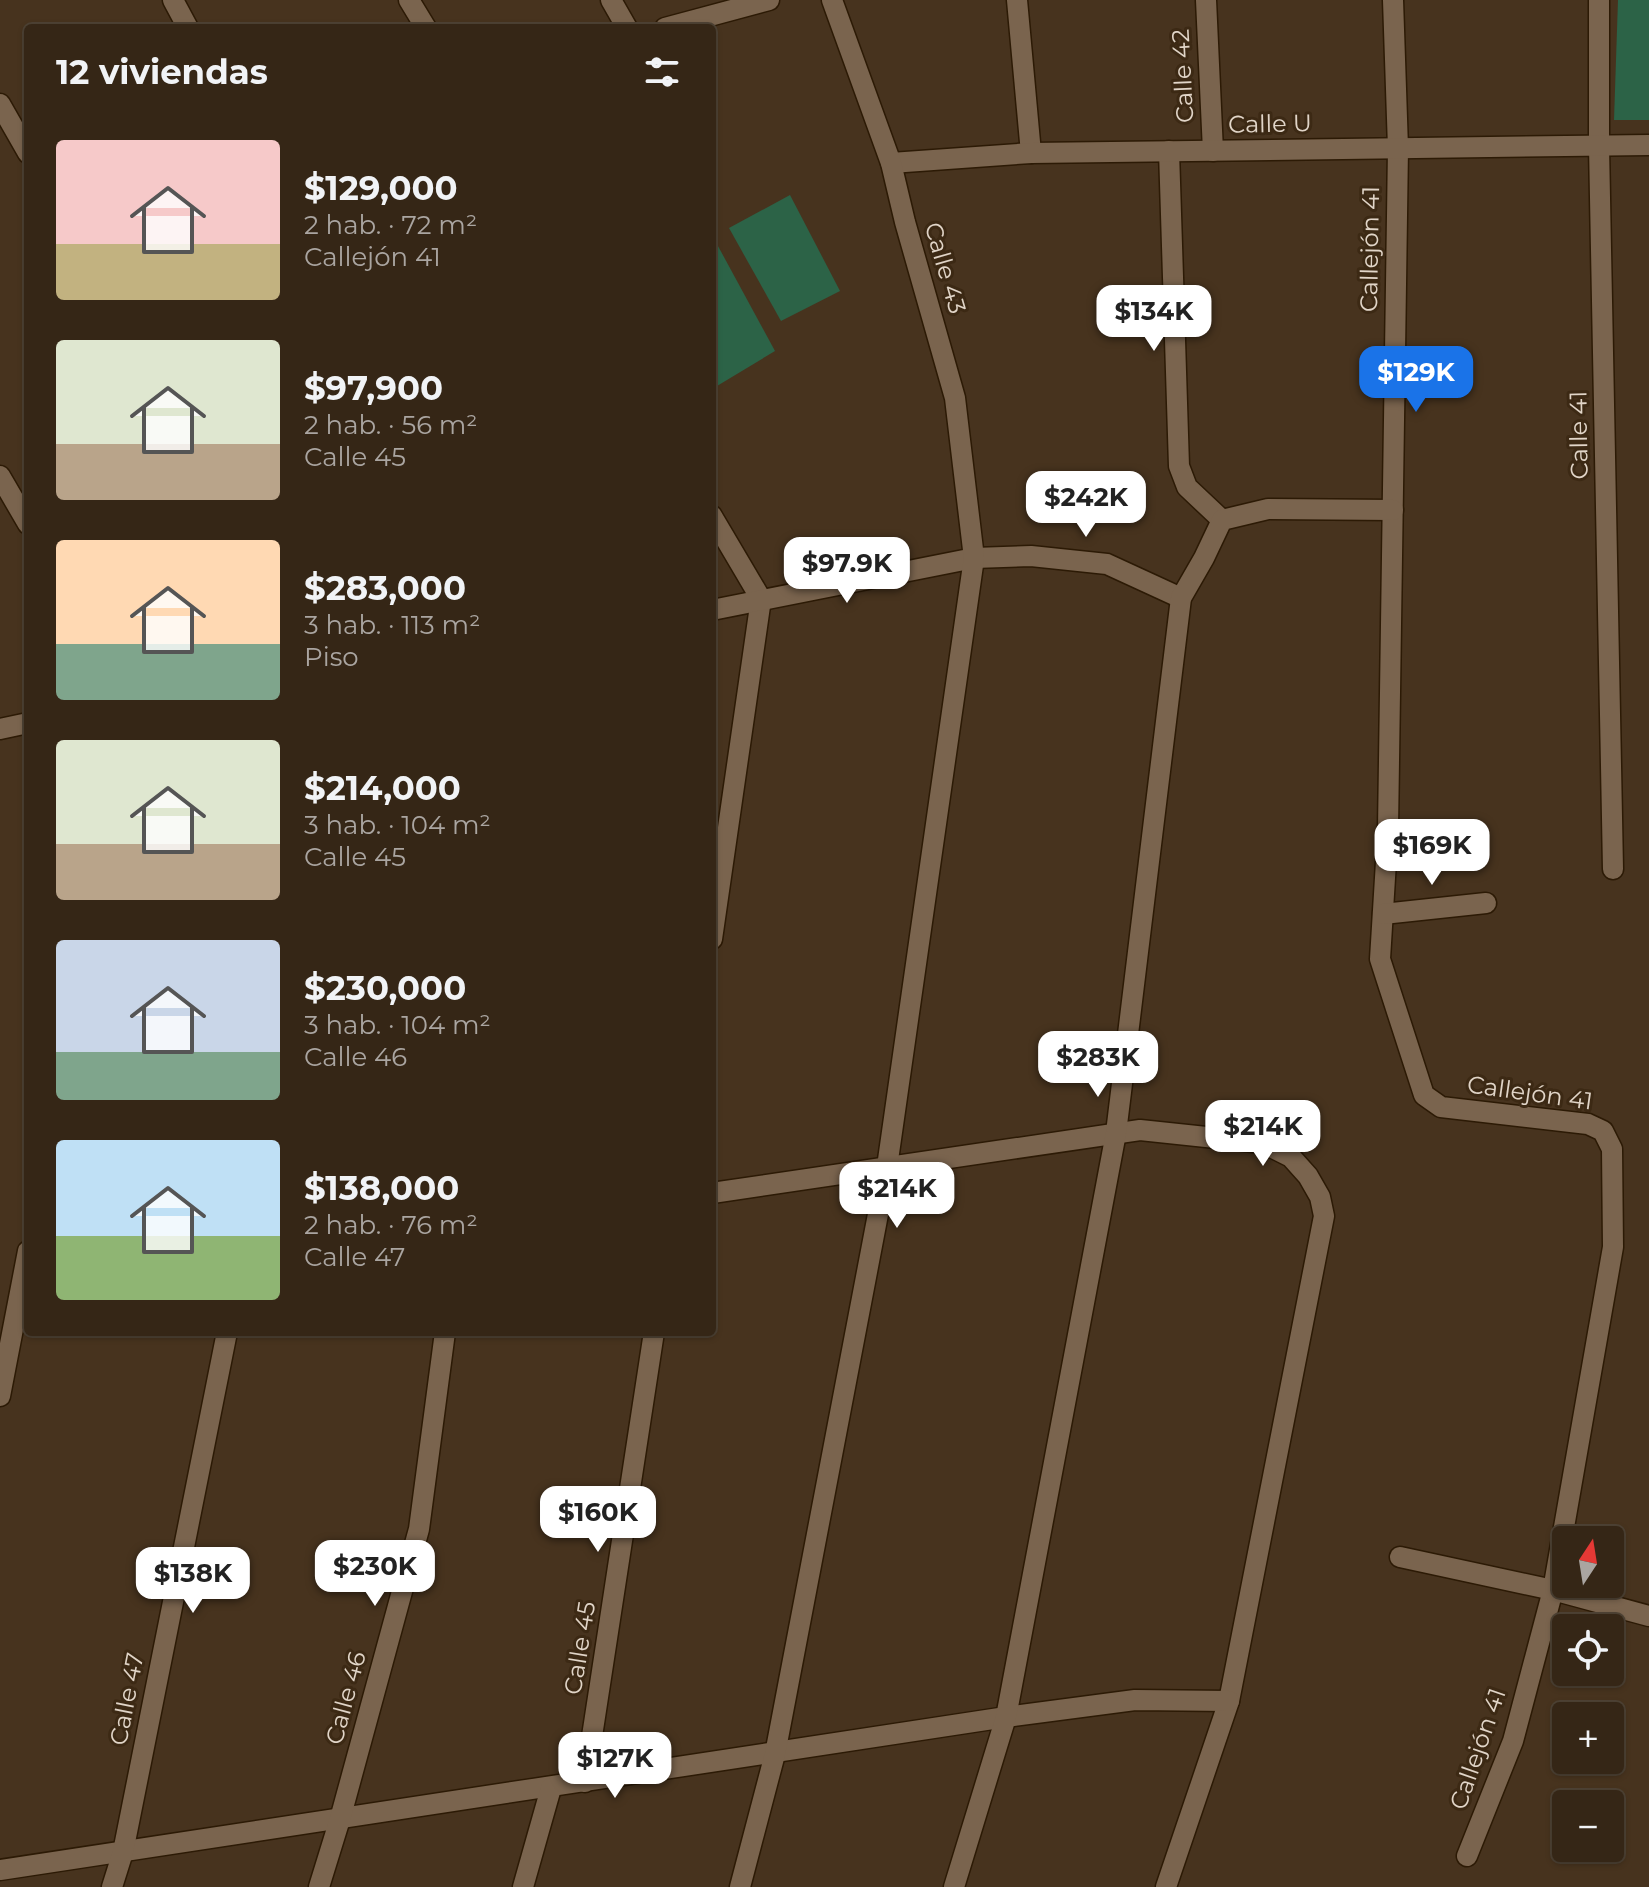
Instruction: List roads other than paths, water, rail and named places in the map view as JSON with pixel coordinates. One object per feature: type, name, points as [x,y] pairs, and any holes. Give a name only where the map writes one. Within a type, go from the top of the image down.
[{"type":"street","points":[[173,0],[186,24]]},
{"type":"street","points":[[409,0],[424,24]]},
{"type":"street","points":[[611,0],[625,24]]},
{"type":"street","points":[[680,24],[769,0]]},
{"type":"street","name":"Calle 43","points":[[740,1887],[775,1754],[887,1167],[974,558],[955,398],[891,163],[832,0]]},
{"type":"street","points":[[1017,0],[1031,153]]},
{"type":"street","name":"Calle 42","points":[[1206,0],[1213,151]]},
{"type":"street","name":"Callejón 41","points":[[1393,0],[1398,148],[1388,829],[1380,959],[1424,1095],[1441,1107],[1588,1124],[1603,1131],[1612,1149],[1613,1247],[1564,1526]]},
{"type":"street","name":"Calle 41","points":[[1599,0],[1613,869]]},
{"type":"street","points":[[0,104],[19,143]]},
{"type":"street","name":"Calle U","points":[[891,163],[1031,153],[1649,145]]},
{"type":"street","points":[[1169,151],[1179,466],[1187,487],[1222,520]]},
{"type":"street","points":[[0,476],[24,517]]},
{"type":"street","points":[[1222,520],[1268,509],[1393,510]]},
{"type":"street","points":[[954,1887],[1006,1717],[1116,1133],[1181,598],[1222,520]]},
{"type":"street","points":[[716,523],[761,599],[716,911]]},
{"type":"street","points":[[716,609],[974,558],[1031,556],[1107,564],[1181,598]]},
{"type":"street","points":[[0,729],[24,724]]},
{"type":"street","points":[[1383,914],[1486,903]]},
{"type":"street","points":[[716,1192],[1140,1130],[1263,1143],[1291,1157],[1308,1176],[1320,1197],[1324,1216],[1229,1701],[1166,1887]]},
{"type":"street","points":[[0,1396],[24,1266]]},
{"type":"street","name":"Calle 47","points":[[112,1887],[123,1852],[226,1336]]},
{"type":"street","name":"Calle 46","points":[[319,1887],[419,1529],[444,1336]]},
{"type":"street","name":"Calle 45","points":[[585,1782],[653,1336]]},
{"type":"street","points":[[1400,1557],[1552,1590]]},
{"type":"street","name":"Callejón 41","points":[[1467,1856],[1513,1741],[1552,1594]]},
{"type":"street","points":[[1583,1598],[1649,1616]]},
{"type":"street","points":[[0,1870],[1006,1717],[1135,1700],[1229,1701]]},
{"type":"street","points":[[523,1887],[551,1788]]}]
